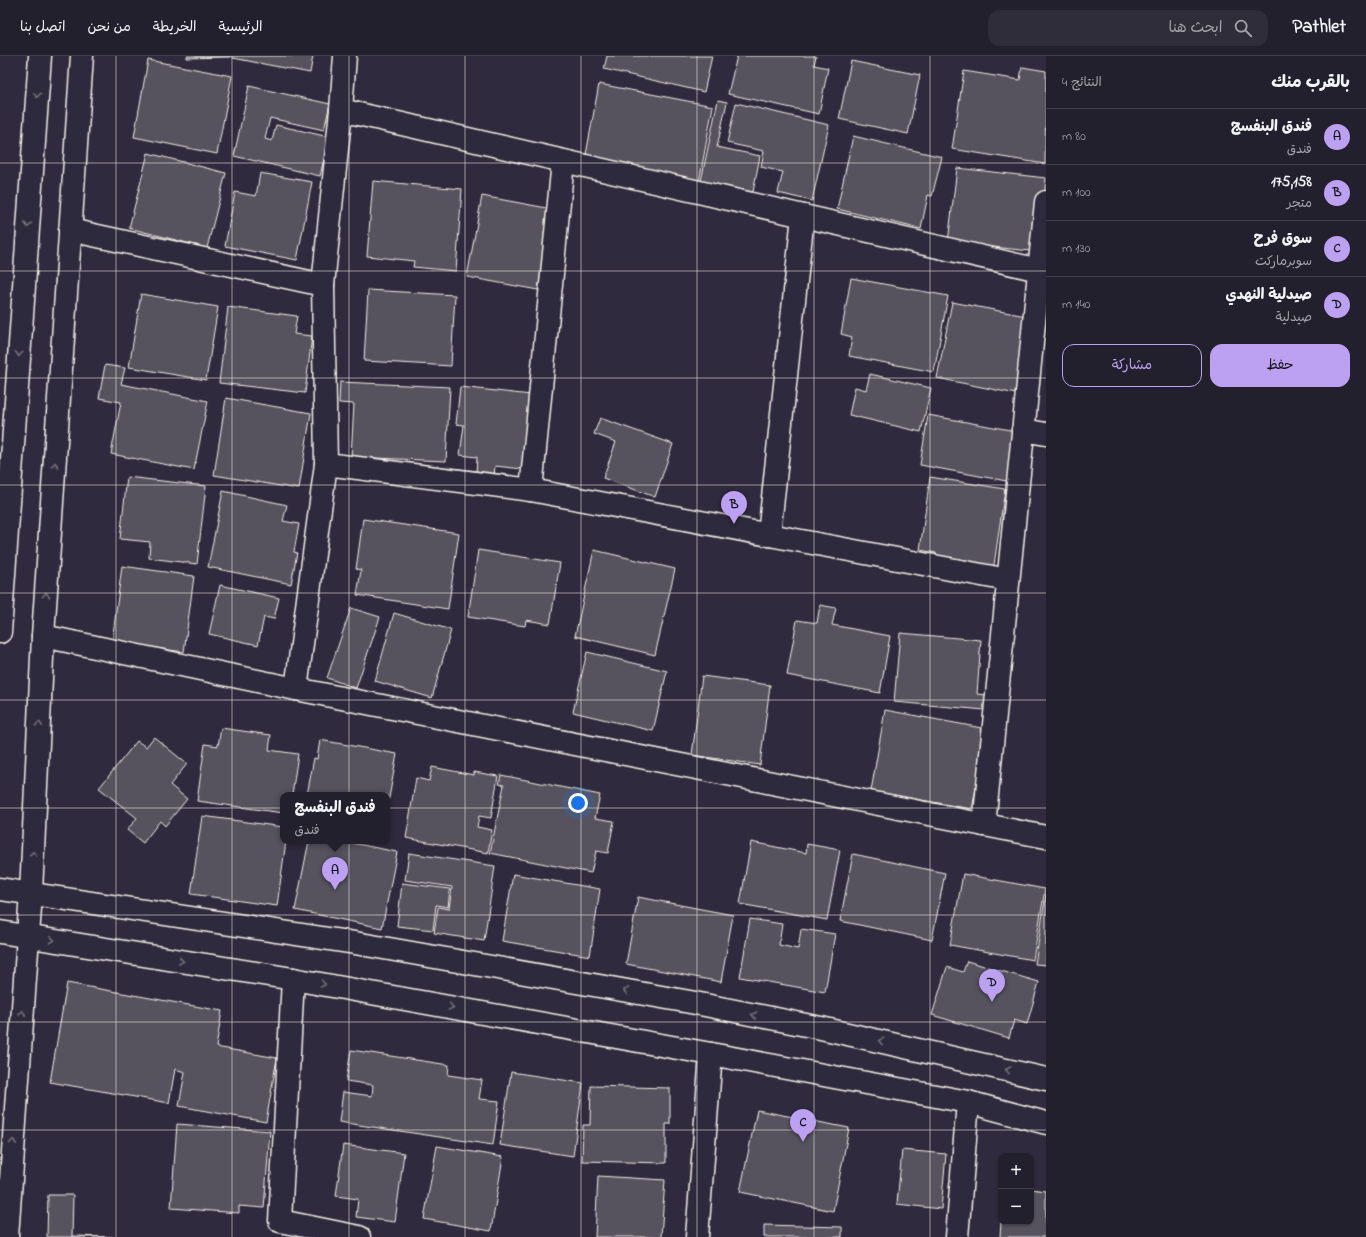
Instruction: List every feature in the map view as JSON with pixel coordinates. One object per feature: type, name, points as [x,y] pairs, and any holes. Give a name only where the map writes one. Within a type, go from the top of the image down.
[{"type":"street","points":[[0,632],[9,381],[40,56]]},
{"type":"street","points":[[7,1237],[31,893],[43,636],[82,56]]},
{"type":"street","points":[[296,689],[326,464],[323,285],[345,56]]},
{"type":"street","points":[[341,110],[1039,270]]},
{"type":"street","points":[[531,490],[563,161]]},
{"type":"street","points":[[984,824],[1046,202]]},
{"type":"street","points":[[770,535],[803,216]]},
{"type":"street","points":[[70,230],[323,285]]},
{"type":"street","points":[[1023,430],[1046,434]]},
{"type":"street","points":[[326,464],[531,490],[1008,580]]},
{"type":"street","points":[[43,636],[296,689],[1046,837]]},
{"type":"street","points":[[0,889],[355,943],[690,1002],[821,1028],[1046,1079]]},
{"type":"street","points":[[0,932],[293,979],[712,1054],[968,1102],[1046,1123]]},
{"type":"street","points":[[293,979],[279,1229],[359,1237]]},
{"type":"street","points":[[697,1237],[712,1054]]},
{"type":"street","points":[[957,1237],[968,1102]]},
{"type":"building","points":[[187,56],[231,56],[231,57],[187,58]]},
{"type":"building","points":[[233,56],[313,56],[310,73],[233,58]]},
{"type":"building","points":[[607,56],[712,56],[704,92],[604,69]]},
{"type":"building","points":[[737,56],[816,56],[814,65],[828,68],[819,114],[728,94]]},
{"type":"building","points":[[148,60],[232,76],[217,154],[134,137]]},
{"type":"building","points":[[851,61],[920,75],[908,134],[839,119]]},
{"type":"building","points":[[1022,67],[1046,71],[1045,164],[952,149],[964,71],[1020,80]]},
{"type":"building","points":[[599,84],[713,106],[699,182],[585,160]]},
{"type":"building","points":[[249,86],[330,104],[324,130],[270,118],[265,139],[272,141],[276,125],[329,137],[320,176],[234,156]]},
{"type":"building","points":[[718,100],[727,102],[717,147],[760,156],[753,192],[701,181]]},
{"type":"building","points":[[736,103],[829,125],[812,201],[778,193],[783,172],[761,167],[764,151],[727,143]]},
{"type":"building","points":[[853,136],[942,157],[932,196],[928,195],[921,229],[837,209]]},
{"type":"building","points":[[148,153],[226,173],[207,248],[129,228]]},
{"type":"building","points":[[957,168],[1046,178],[1039,252],[948,242]]},
{"type":"building","points":[[260,173],[312,182],[297,260],[225,246],[235,192],[256,196]]},
{"type":"building","points":[[373,181],[462,189],[456,271],[413,267],[414,261],[367,256]]},
{"type":"building","points":[[482,196],[552,209],[538,290],[467,277]]},
{"type":"building","points":[[851,278],[948,296],[934,372],[849,356],[852,337],[841,334]]},
{"type":"building","points":[[368,290],[455,295],[451,366],[364,361]]},
{"type":"building","points":[[141,294],[218,307],[206,380],[129,367]]},
{"type":"building","points":[[952,302],[1031,317],[1016,394],[937,378]]},
{"type":"building","points":[[228,307],[297,316],[294,334],[312,336],[305,393],[219,383]]},
{"type":"building","points":[[105,365],[125,368],[121,384],[208,401],[194,470],[111,454],[121,402],[99,398]]},
{"type":"building","points":[[870,374],[931,388],[921,432],[849,415],[855,387],[866,390]]},
{"type":"building","points":[[340,382],[450,387],[446,461],[351,457],[354,404],[339,403]]},
{"type":"building","points":[[460,387],[531,395],[523,469],[495,466],[494,477],[476,474],[477,457],[460,455],[464,425],[456,424]]},
{"type":"building","points":[[226,398],[311,413],[299,489],[214,475]]},
{"type":"building","points":[[928,415],[1021,432],[1012,482],[920,465]]},
{"type":"building","points":[[600,418],[673,444],[655,497],[603,478],[616,442],[594,434]]},
{"type":"building","points":[[127,477],[206,486],[197,564],[149,558],[150,542],[120,539]]},
{"type":"building","points":[[930,477],[1005,489],[993,572],[935,563],[936,553],[920,550]]},
{"type":"building","points":[[223,491],[287,505],[283,521],[299,524],[294,552],[297,553],[291,584],[208,567]]},
{"type":"building","points":[[363,519],[459,533],[448,609],[357,595],[361,570],[356,569]]},
{"type":"building","points":[[478,550],[560,563],[550,624],[526,620],[525,626],[468,617]]},
{"type":"building","points":[[594,550],[675,569],[655,655],[575,636]]},
{"type":"building","points":[[122,566],[194,576],[184,652],[112,642]]},
{"type":"building","points":[[220,585],[279,598],[274,619],[264,617],[258,645],[209,634]]},
{"type":"building","points":[[820,605],[836,608],[832,625],[890,636],[880,693],[787,675],[797,620],[817,623]]},
{"type":"building","points":[[351,608],[380,617],[356,688],[327,678]]},
{"type":"building","points":[[394,613],[451,630],[432,698],[375,681]]},
{"type":"building","points":[[900,633],[981,640],[977,694],[986,695],[985,710],[894,702]]},
{"type":"building","points":[[587,652],[667,671],[653,731],[573,712]]},
{"type":"building","points":[[702,676],[770,685],[760,765],[692,755]]},
{"type":"building","points":[[885,710],[987,729],[972,809],[871,791]]},
{"type":"building","points":[[221,728],[271,735],[269,750],[298,754],[292,792],[280,792],[280,813],[197,801],[205,744],[218,746]]},
{"type":"building","points":[[154,737],[187,764],[170,785],[187,799],[165,826],[160,821],[143,843],[127,830],[137,818],[99,788],[137,741],[146,747]]},
{"type":"building","points":[[320,740],[397,754],[390,792],[308,792],[314,758],[317,759]]},
{"type":"building","points":[[432,767],[474,775],[474,772],[498,776],[491,818],[479,816],[477,827],[492,830],[488,853],[406,838],[416,778],[429,781]]},
{"type":"building","points":[[501,775],[600,795],[595,818],[614,821],[608,853],[596,851],[591,873],[490,853],[504,785],[499,784]]},
{"type":"building","points":[[202,816],[280,827],[280,844],[286,844],[277,906],[191,894]]},
{"type":"building","points":[[751,842],[806,853],[807,844],[840,850],[827,920],[740,904]]},
{"type":"building","points":[[308,844],[357,844],[397,852],[382,928],[295,910]]},
{"type":"building","points":[[409,853],[495,866],[484,941],[434,933],[438,907],[449,909],[452,887],[405,880]]},
{"type":"building","points":[[853,854],[945,873],[932,940],[840,921]]},
{"type":"building","points":[[513,874],[600,889],[590,956],[502,941]]},
{"type":"building","points":[[963,874],[1045,889],[1033,960],[950,945]]},
{"type":"building","points":[[402,883],[450,889],[448,907],[436,905],[433,930],[397,926]]},
{"type":"building","points":[[1046,894],[1046,965],[1035,964]]},
{"type":"building","points":[[638,897],[733,915],[721,982],[626,964]]},
{"type":"building","points":[[750,919],[782,924],[779,945],[798,949],[801,929],[835,934],[825,992],[740,977]]},
{"type":"building","points":[[967,961],[1039,982],[1027,1024],[1014,1020],[1009,1038],[932,1015],[947,967],[963,972]]},
{"type":"building","points":[[67,983],[222,1011],[216,1047],[277,1058],[266,1122],[179,1106],[185,1072],[175,1069],[169,1103],[50,1082]]},
{"type":"building","points":[[351,1050],[449,1065],[448,1075],[482,1080],[479,1099],[499,1101],[493,1145],[339,1122],[343,1092],[372,1096],[373,1085],[346,1081]]},
{"type":"building","points":[[511,1072],[583,1083],[573,1156],[500,1145]]},
{"type":"building","points":[[591,1086],[670,1088],[670,1124],[666,1124],[666,1163],[582,1161],[583,1125],[590,1125]]},
{"type":"building","points":[[757,1110],[849,1128],[833,1211],[740,1192]]},
{"type":"building","points":[[177,1124],[270,1131],[264,1208],[239,1206],[239,1213],[171,1208]]},
{"type":"building","points":[[343,1145],[404,1153],[395,1222],[356,1217],[358,1199],[336,1196]]},
{"type":"building","points":[[437,1146],[503,1157],[491,1231],[424,1219]]},
{"type":"building","points":[[902,1150],[946,1154],[941,1209],[897,1204]]},
{"type":"building","points":[[598,1176],[665,1180],[661,1237],[595,1237]]},
{"type":"building","points":[[1034,1189],[1046,1191],[1046,1237],[1000,1237],[1001,1225],[1034,1225]]},
{"type":"building","points":[[48,1195],[73,1195],[72,1236],[113,1237],[47,1237]]},
{"type":"building","points":[[764,1225],[842,1227],[842,1237],[764,1237]]},
{"type":"place","name":"175,158","points":[[734,524]]},
{"type":"place","name":"فندق البنفسج","points":[[335,890]]},
{"type":"place","name":"صيدلية النهدي","points":[[992,1002]]},
{"type":"place","name":"سوق فرح","points":[[803,1142]]}]
